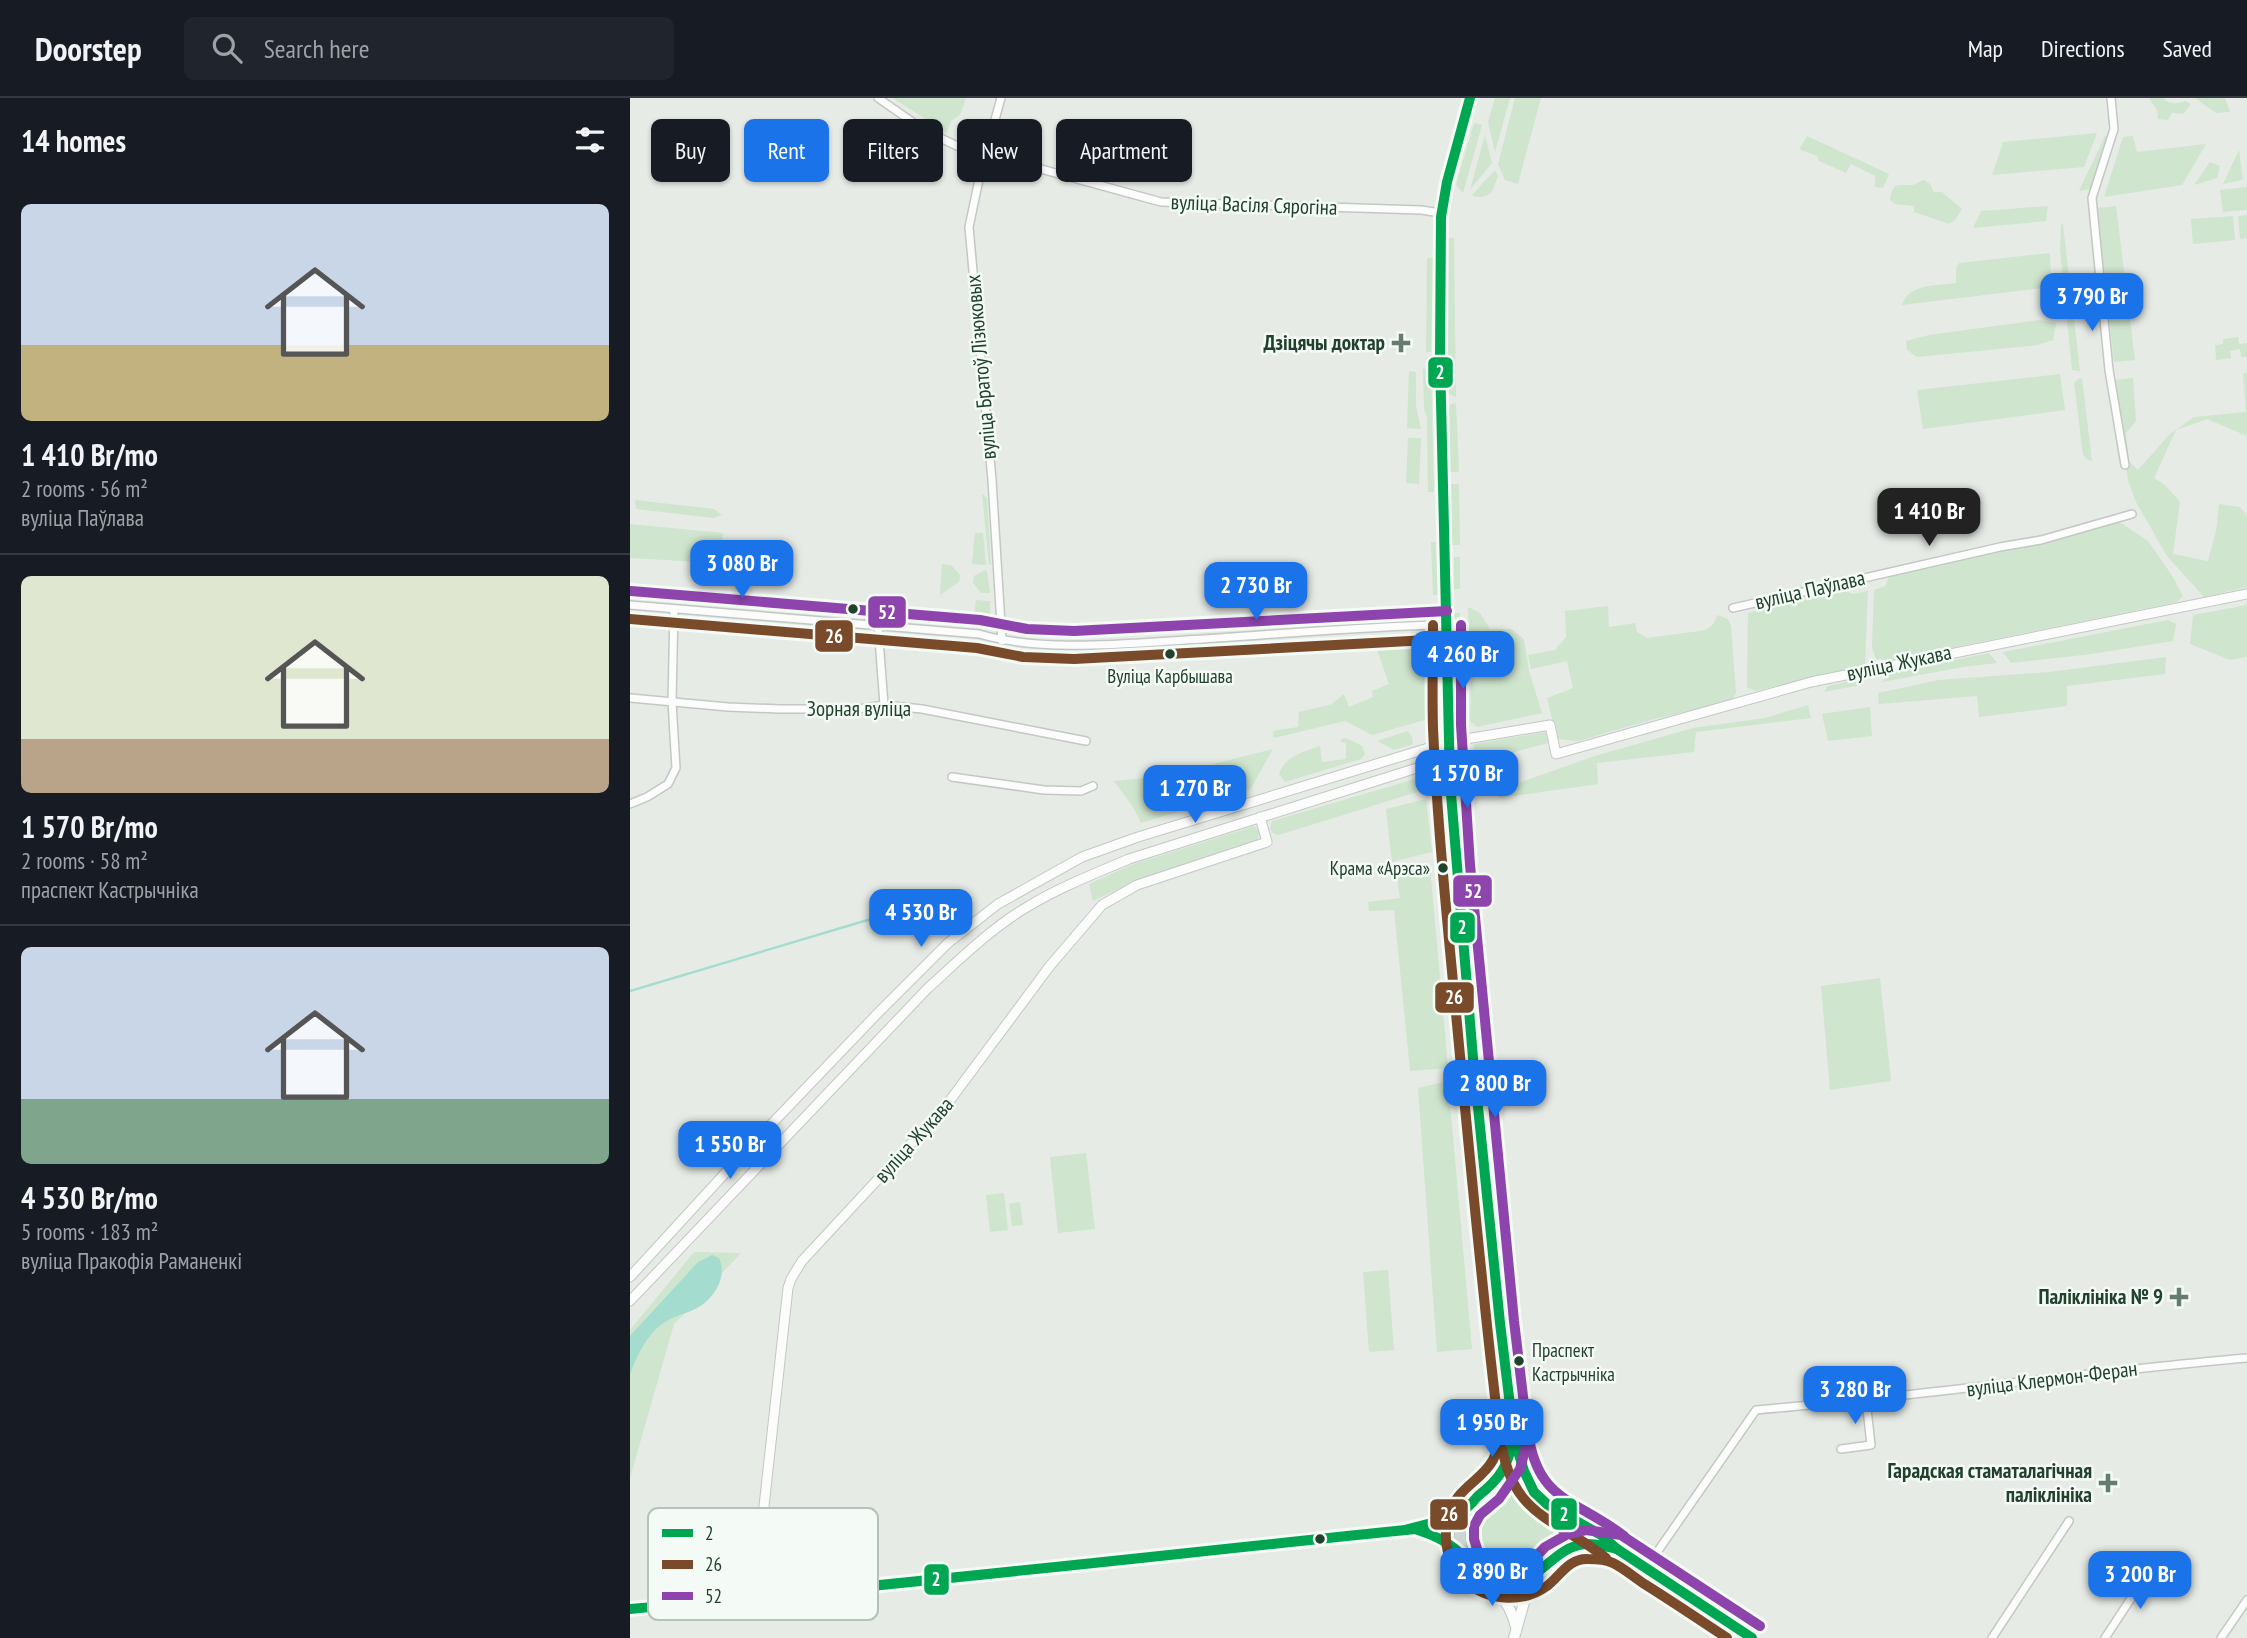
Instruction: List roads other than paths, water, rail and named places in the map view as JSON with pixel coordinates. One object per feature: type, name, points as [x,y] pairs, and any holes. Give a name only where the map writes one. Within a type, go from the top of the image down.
[{"type":"main road","points":[[1470,98],[1441,214],[1440,359],[1448,741],[1473,1058],[1499,1311],[1514,1438],[1534,1492]]},
{"type":"main road","points":[[1488,1490],[1508,1462],[1514,1438]]},
{"type":"main road","points":[[878,1586],[1415,1529],[1450,1518],[1488,1490],[1503,1485],[1519,1486],[1534,1492],[1548,1505],[1601,1535],[1617,1549],[1752,1638]]},
{"type":"main road","points":[[1485,1578],[1502,1584],[1520,1583],[1546,1568],[1553,1558],[1558,1540],[1557,1521],[1548,1505]]},
{"type":"main road","points":[[1465,1559],[1460,1541],[1461,1523],[1468,1507]]},
{"type":"main road","points":[[1415,1529],[1434,1535],[1452,1546],[1485,1578],[1503,1597],[1513,1615],[1515,1632]]},
{"type":"main road","points":[[1553,1558],[1572,1547],[1585,1544],[1617,1549]]},
{"type":"main road","points":[[1515,1632],[1528,1588],[1536,1576]]},
{"type":"main road","points":[[630,1609],[648,1607]]},
{"type":"street","name":"вуліца Васіля Сярогіна","points":[[878,98],[925,130],[957,145]]},
{"type":"street","name":"вуліца Братоў Лізюковых","points":[[995,119],[1001,98]]},
{"type":"street","points":[[2111,98],[2114,129],[2092,198],[2109,370],[2125,465]]},
{"type":"street","name":"вуліца Васіля Сярогіна","points":[[1042,170],[1161,202],[1421,210],[1441,214]]},
{"type":"street","name":"вуліца Братоў Лізюковых","points":[[978,182],[970,218],[969,238],[992,480],[1002,640]]},
{"type":"street","name":"вуліца Паўлава","points":[[1733,607],[2040,540],[2132,514]]},
{"type":"street","name":"вуліца Жукава","points":[[1448,741],[1549,725],[1556,754],[1811,682],[2247,594]]},
{"type":"street","points":[[630,606],[979,634],[1002,640],[1101,645],[1447,625]]},
{"type":"street","points":[[630,804],[668,784],[676,768],[672,702],[674,609]]},
{"type":"street","points":[[878,626],[884,705]]},
{"type":"street","name":"Зорная вуліца","points":[[630,698],[780,709],[859,709],[884,705],[922,709],[1086,741]]},
{"type":"street","points":[[630,1301],[919,997],[975,945],[1026,908],[1088,874],[1129,859],[1420,767],[1448,741]]},
{"type":"street","points":[[630,1277],[877,1013],[948,943],[998,904],[1082,857],[1138,837],[1448,741]]},
{"type":"street","points":[[1420,767],[1436,770],[1450,778]]},
{"type":"street","points":[[952,777],[1044,790],[1081,791],[1093,786]]},
{"type":"street","points":[[1214,814],[1210,818],[1210,824],[1217,830]]},
{"type":"street","name":"вуліца Жукава","points":[[764,1508],[788,1288],[802,1261],[945,1107],[1042,977],[1102,905],[1137,885],[1267,842],[1260,817]]},
{"type":"street","points":[[1082,857],[1093,863],[1092,871],[1088,874]]},
{"type":"street","points":[[739,1158],[737,1163],[740,1171],[753,1171]]},
{"type":"street","name":"вуліца Клермон-Феран","points":[[1646,1568],[1756,1410],[2247,1358]]},
{"type":"street","points":[[1841,1449],[1871,1445],[1866,1400]]},
{"type":"street","points":[[1992,1638],[2069,1521]]},
{"type":"street","points":[[2105,1638],[2151,1568]]},
{"type":"street","points":[[2221,1638],[2247,1600]]},
{"type":"waterway","points":[[630,991],[871,919]]},
{"type":"place","name":"Дзіцячы доктар","points":[[1401,343]]},
{"type":"place","name":"Вуліца Карбышава","points":[[1170,654]]},
{"type":"place","name":"Крама «Арэса»","points":[[1443,868]]},
{"type":"place","name":"Паліклініка № 9","points":[[2179,1297]]},
{"type":"place","name":"Праспект Кастрычніка","points":[[1519,1361]]},
{"type":"place","name":"Гарадская стаматалагічная паліклініка","points":[[2108,1483]]}]
